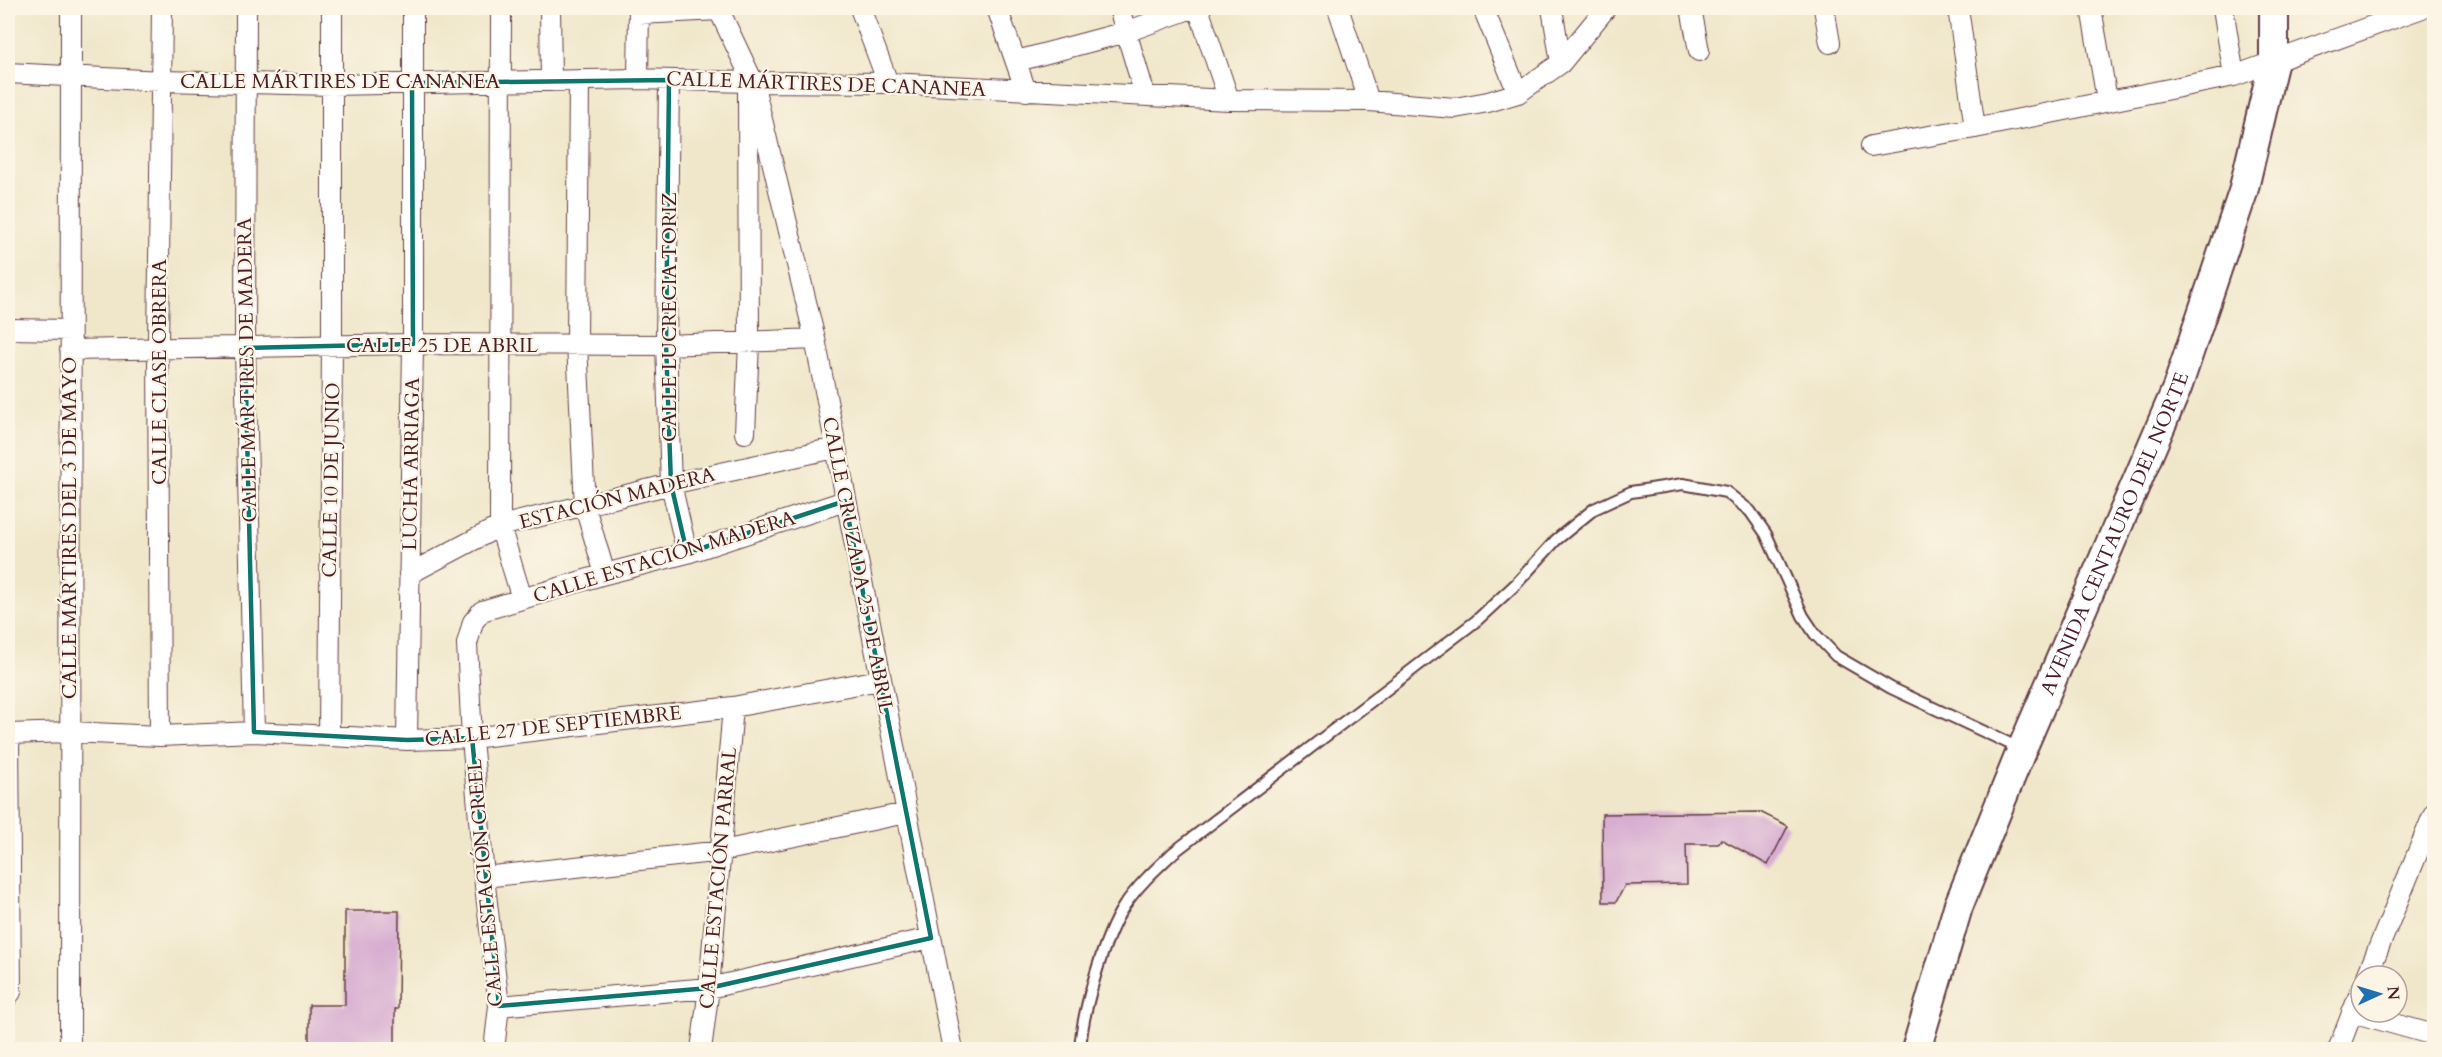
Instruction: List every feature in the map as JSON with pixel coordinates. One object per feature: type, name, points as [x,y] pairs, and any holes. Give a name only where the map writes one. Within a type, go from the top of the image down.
[{"type":"main road","name":"AVENIDA CENTAURO DEL NORTE","points":[[1916,1050],[1958,907],[2022,749],[2177,388],[2243,192],[2274,60],[2274,8]]},
{"type":"street","name":"CALLE MÁRTIRES DEL 3 DE MAYO","points":[[70,1050],[71,8]]},
{"type":"street","name":"CALLE CLASE OBRERA","points":[[160,736],[158,347],[162,8]]},
{"type":"street","name":"CALLE MÁRTIRES DE MADERA","points":[[246,8],[245,348],[254,732]]},
{"type":"street","name":"CALLE 10 DE JUNIO","points":[[329,736],[333,345],[332,8]]},
{"type":"street","name":"LUCHA ARRIAGA","points":[[407,740],[413,344],[413,8]]},
{"type":"street","points":[[501,8],[500,526],[522,599]]},
{"type":"street","points":[[550,8],[551,81]]},
{"type":"street","points":[[860,8],[888,82]]},
{"type":"street","points":[[997,8],[1026,91]]},
{"type":"street","points":[[1119,8],[1145,95]]},
{"type":"street","points":[[1017,61],[1126,32],[1192,8]]},
{"type":"street","points":[[1198,8],[1229,100]]},
{"type":"street","points":[[1338,8],[1369,101]]},
{"type":"street","points":[[1483,8],[1518,93]]},
{"type":"street","points":[[1552,8],[1561,63]]},
{"type":"street","name":"CALLE MÁRTIRES DE CANANEA","points":[[8,73],[162,81],[332,85],[638,79],[888,82],[1229,100],[1369,101],[1455,108],[1488,102],[1518,93],[1561,63],[1606,8]]},
{"type":"street","points":[[1691,8],[1699,51]]},
{"type":"street","points":[[1824,8],[1830,44]]},
{"type":"street","points":[[1958,8],[1975,128]]},
{"type":"street","points":[[2091,8],[2107,100]]},
{"type":"street","points":[[2223,8],[2234,76]]},
{"type":"street","points":[[1871,146],[1975,128],[2234,76],[2422,8]]},
{"type":"street","points":[[638,79],[639,11],[718,9],[751,82],[745,433]]},
{"type":"street","points":[[579,80],[577,344],[585,507],[605,574]]},
{"type":"street","name":"CALLE LUCRECIA TORIZ","points":[[669,80],[666,345],[670,484],[687,553]]},
{"type":"street","name":"CALLE CRUZADA 25 DE ABRIL","points":[[751,82],[815,339],[953,1050]]},
{"type":"street","points":[[8,329],[70,330]]},
{"type":"street","name":"CALLE 25 DE ABRIL","points":[[70,350],[413,344],[666,345],[815,339]]},
{"type":"street","name":"ESTACIÓN MADERA","points":[[409,574],[500,526],[585,507],[670,484],[835,448]]},
{"type":"street","name":"CALLE ESTACIÓN MADERA","points":[[482,611],[605,574],[687,553],[845,501]]},
{"type":"street","name":"CALLE ESTACIÓN CREEL","points":[[482,611],[473,622],[467,644],[472,738],[484,877],[499,1006],[494,1050]]},
{"type":"street","name":"CALLE 27 DE SEPTIEMBRE","points":[[8,734],[69,732],[160,736],[254,732],[407,740],[472,738],[733,707],[880,680]]},
{"type":"street","name":"CALLE ESTACIÓN PARRAL","points":[[701,1050],[722,851],[733,707]]},
{"type":"street","points":[[8,734],[12,992],[8,996]]},
{"type":"street","points":[[484,877],[722,851],[906,813]]},
{"type":"street","points":[[2372,964],[2434,813]]},
{"type":"street","points":[[499,1006],[709,988],[931,938]]},
{"type":"street","points":[[2338,1050],[2349,1020]]},
{"type":"street","points":[[2395,1024],[2434,1035]]},
{"type":"lane","points":[[1080,1050],[1095,980],[1108,936],[1124,906],[1146,878],[1174,852],[1476,621],[1516,584],[1556,540],[1594,509],[1631,492],[1683,484],[1726,492],[1750,512],[1766,534],[1803,616],[1815,634],[1836,656],[1891,688],[2022,749]]},
{"type":"highlighted area","points":[[669,80],[666,345],[671,484],[687,553],[845,501],[931,938],[709,988],[499,1006],[472,738],[407,740],[254,732],[245,348],[413,344],[412,83]]},
{"type":"building","points":[[1760,812],[1788,826],[1768,865],[1721,839],[1718,844],[1686,844],[1687,884],[1625,885],[1616,902],[1603,902],[1602,814]]},
{"type":"building","points":[[345,911],[399,911],[398,1009],[395,1009],[395,1050],[309,1050],[309,1005],[345,1005]]}]
